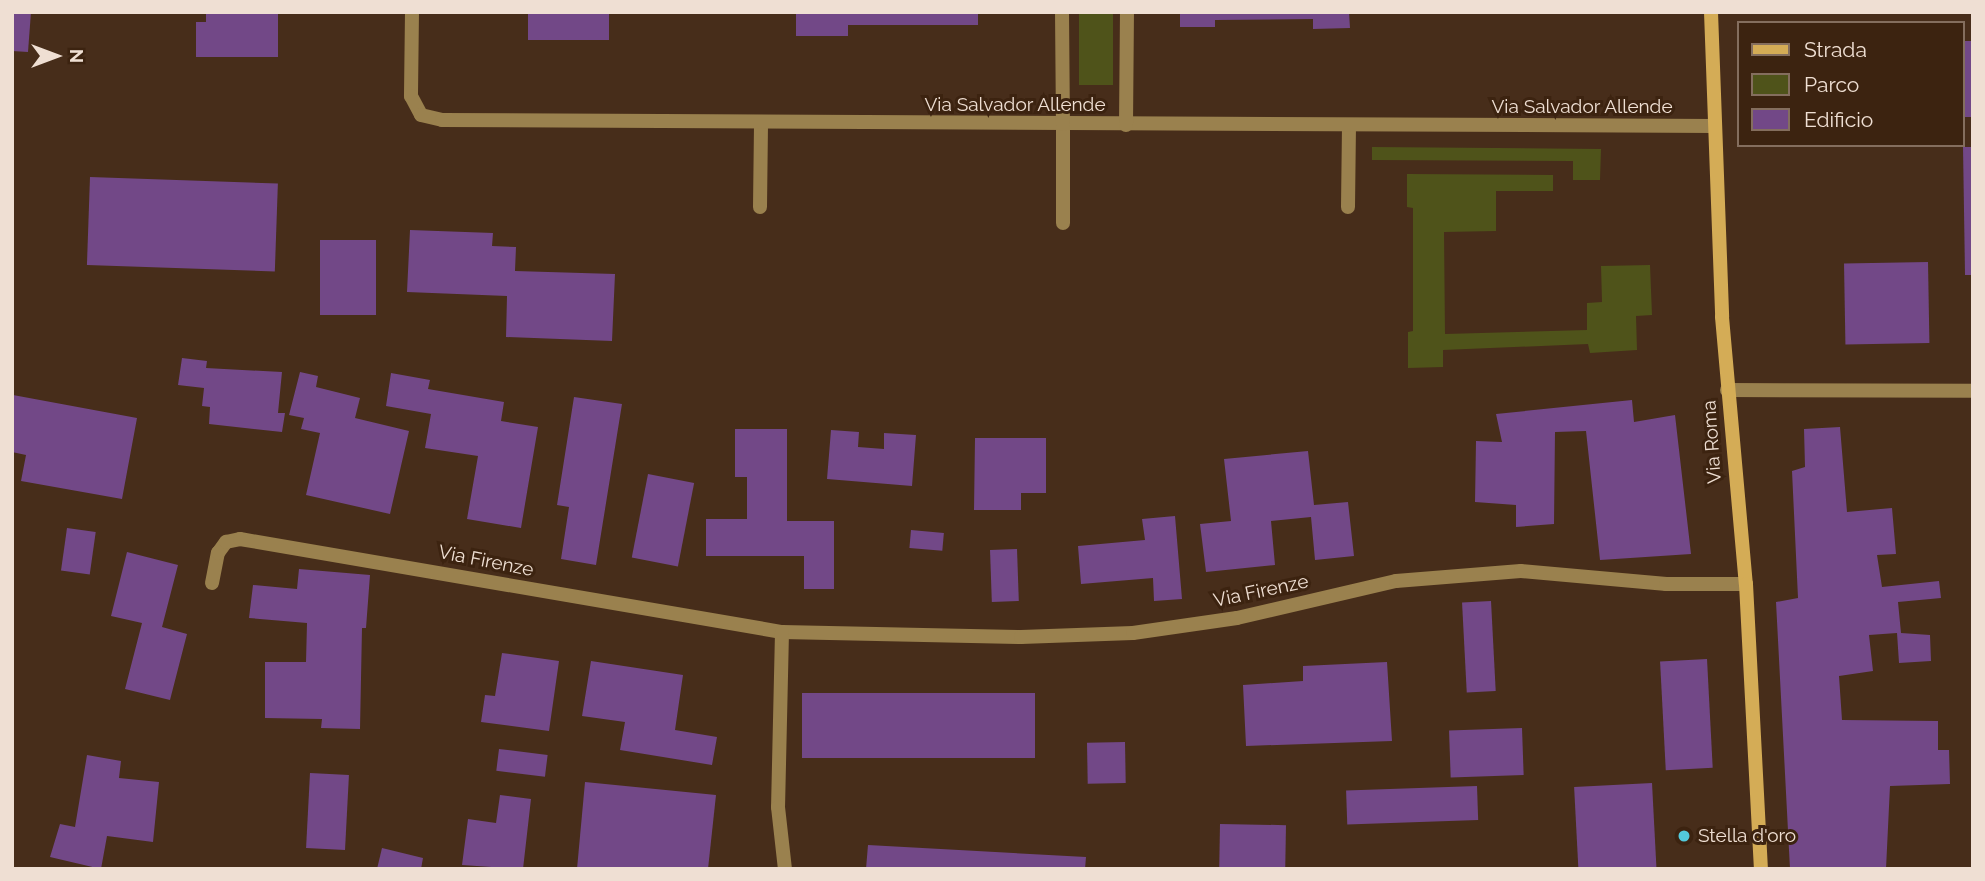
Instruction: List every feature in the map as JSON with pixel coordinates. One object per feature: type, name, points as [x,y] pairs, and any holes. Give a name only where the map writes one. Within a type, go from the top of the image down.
[{"type":"street","name":"Via Salvador Allende","points":[[412,12],[411,96],[421,116],[442,120],[1714,126]]},
{"type":"street","points":[[1062,12],[1063,223]]},
{"type":"street","points":[[1126,125],[1127,12]]},
{"type":"street","name":"Via Roma","points":[[1712,12],[1714,126],[1727,390],[1746,584],[1761,869]]},
{"type":"street","points":[[760,207],[761,122]]},
{"type":"street","points":[[1348,207],[1349,125]]},
{"type":"street","points":[[1727,390],[1973,391]]},
{"type":"street","name":"Via Firenze","points":[[212,583],[218,553],[226,542],[240,539],[782,632],[861,635],[1133,632],[1237,618],[1396,581],[1521,571],[1666,584],[1746,584]]},
{"type":"street","points":[[782,632],[778,807],[785,869]]},
{"type":"green space","points":[[1079,12],[1113,12],[1113,85],[1079,85]]},
{"type":"green space","points":[[1372,147],[1601,149],[1600,180],[1573,180],[1573,161],[1372,160]]},
{"type":"green space","points":[[1407,174],[1553,175],[1553,191],[1496,191],[1496,231],[1444,232],[1445,334],[1587,330],[1587,303],[1602,302],[1601,266],[1650,265],[1652,315],[1636,316],[1637,350],[1590,353],[1588,344],[1443,350],[1443,367],[1408,368],[1408,332],[1413,331],[1413,208],[1407,207]]},
{"type":"building","points":[[12,12],[31,12],[28,52],[12,51]]},
{"type":"building","points":[[206,12],[278,12],[278,57],[196,57],[196,22],[206,22]]},
{"type":"building","points":[[528,12],[609,12],[609,40],[528,40]]},
{"type":"building","points":[[796,12],[978,12],[978,25],[848,25],[848,36],[796,36]]},
{"type":"building","points":[[1180,12],[1349,12],[1350,28],[1313,29],[1313,19],[1215,20],[1215,27],[1180,27]]},
{"type":"building","points":[[1964,41],[1973,41],[1973,117],[1964,117]]},
{"type":"building","points":[[1963,147],[1973,147],[1973,275],[1965,275]]},
{"type":"building","points":[[90,177],[278,184],[275,272],[87,265]]},
{"type":"building","points":[[410,230],[493,233],[492,246],[516,247],[515,271],[615,274],[612,341],[506,337],[507,296],[407,292]]},
{"type":"building","points":[[320,240],[376,240],[376,315],[320,315]]},
{"type":"building","points":[[1928,262],[1929,343],[1845,344],[1844,263]]},
{"type":"building","points":[[182,358],[207,361],[206,368],[282,372],[278,413],[285,413],[282,432],[209,424],[210,407],[202,406],[204,388],[178,385]]},
{"type":"building","points":[[300,372],[318,376],[316,387],[360,398],[355,418],[409,431],[390,514],[306,495],[320,433],[301,429],[304,418],[289,415]]},
{"type":"building","points":[[391,373],[430,380],[428,389],[504,402],[501,421],[538,427],[521,528],[467,519],[478,456],[425,448],[431,414],[386,406]]},
{"type":"building","points":[[13,395],[137,418],[122,499],[21,481],[26,455],[12,452]]},
{"type":"building","points":[[574,397],[622,404],[596,565],[561,559],[569,507],[557,505]]},
{"type":"building","points":[[1632,400],[1634,422],[1675,415],[1691,554],[1600,560],[1586,431],[1555,432],[1554,524],[1516,527],[1516,505],[1475,502],[1476,441],[1502,442],[1496,414]]},
{"type":"building","points":[[1840,427],[1847,512],[1892,508],[1896,554],[1877,555],[1882,587],[1939,581],[1941,598],[1898,602],[1901,633],[1930,635],[1931,661],[1899,663],[1897,633],[1869,635],[1873,671],[1839,676],[1842,720],[1938,721],[1938,750],[1949,750],[1950,784],[1890,786],[1886,869],[1790,869],[1776,602],[1798,598],[1792,471],[1805,467],[1804,429]]},
{"type":"building","points":[[735,429],[787,429],[787,521],[834,521],[834,589],[804,589],[804,556],[706,556],[706,519],[747,519],[747,477],[735,477]]},
{"type":"building","points":[[831,430],[859,432],[858,447],[884,449],[884,433],[916,435],[912,486],[827,479]]},
{"type":"building","points":[[975,438],[1046,438],[1046,493],[1021,493],[1021,510],[974,510]]},
{"type":"building","points":[[1308,451],[1314,505],[1348,502],[1354,556],[1315,560],[1311,517],[1271,521],[1275,565],[1206,572],[1200,524],[1231,521],[1224,459]]},
{"type":"building","points":[[648,474],[694,483],[678,566],[632,557]]},
{"type":"building","points":[[1175,516],[1182,599],[1154,601],[1153,578],[1081,584],[1078,546],[1145,540],[1142,519]]},
{"type":"building","points":[[67,528],[96,532],[90,575],[61,571]]},
{"type":"building","points":[[911,530],[944,533],[942,551],[909,548]]},
{"type":"building","points":[[1017,549],[1019,601],[992,602],[990,550]]},
{"type":"building","points":[[127,552],[178,565],[162,627],[187,634],[170,700],[125,689],[142,623],[111,616]]},
{"type":"building","points":[[299,569],[370,575],[366,628],[362,628],[360,729],[321,728],[322,719],[265,718],[265,662],[306,662],[307,623],[249,618],[253,585],[297,589]]},
{"type":"building","points":[[1491,601],[1496,691],[1467,692],[1462,603]]},
{"type":"building","points":[[502,653],[559,661],[549,731],[481,722],[485,695],[495,696]]},
{"type":"building","points":[[1707,659],[1713,768],[1666,770],[1660,661]]},
{"type":"building","points":[[591,661],[683,675],[675,730],[717,737],[712,765],[620,750],[625,722],[582,716]]},
{"type":"building","points":[[1387,662],[1392,741],[1246,746],[1243,685],[1303,681],[1303,666]]},
{"type":"building","points":[[802,693],[1035,693],[1035,758],[802,758]]},
{"type":"building","points":[[1522,728],[1524,775],[1451,778],[1449,731]]},
{"type":"building","points":[[1125,742],[1126,783],[1088,784],[1087,743]]},
{"type":"building","points":[[499,749],[548,755],[545,777],[496,771]]},
{"type":"building","points":[[87,755],[121,761],[119,778],[159,782],[153,842],[107,836],[101,869],[50,857],[60,824],[75,827]]},
{"type":"building","points":[[310,773],[349,775],[345,850],[306,848]]},
{"type":"building","points":[[585,782],[716,795],[708,869],[577,869]]},
{"type":"building","points":[[1652,783],[1657,869],[1578,869],[1574,787]]},
{"type":"building","points":[[1477,786],[1478,820],[1347,825],[1346,791]]},
{"type":"building","points":[[500,795],[531,799],[523,869],[462,865],[468,819],[496,823]]},
{"type":"building","points":[[1220,824],[1286,825],[1285,869],[1219,869]]},
{"type":"building","points":[[868,845],[1086,857],[1085,869],[866,869]]},
{"type":"building","points":[[382,848],[423,858],[421,869],[377,869]]},
{"type":"place","name":"Stella d'oro","points":[[1684,836]]}]
